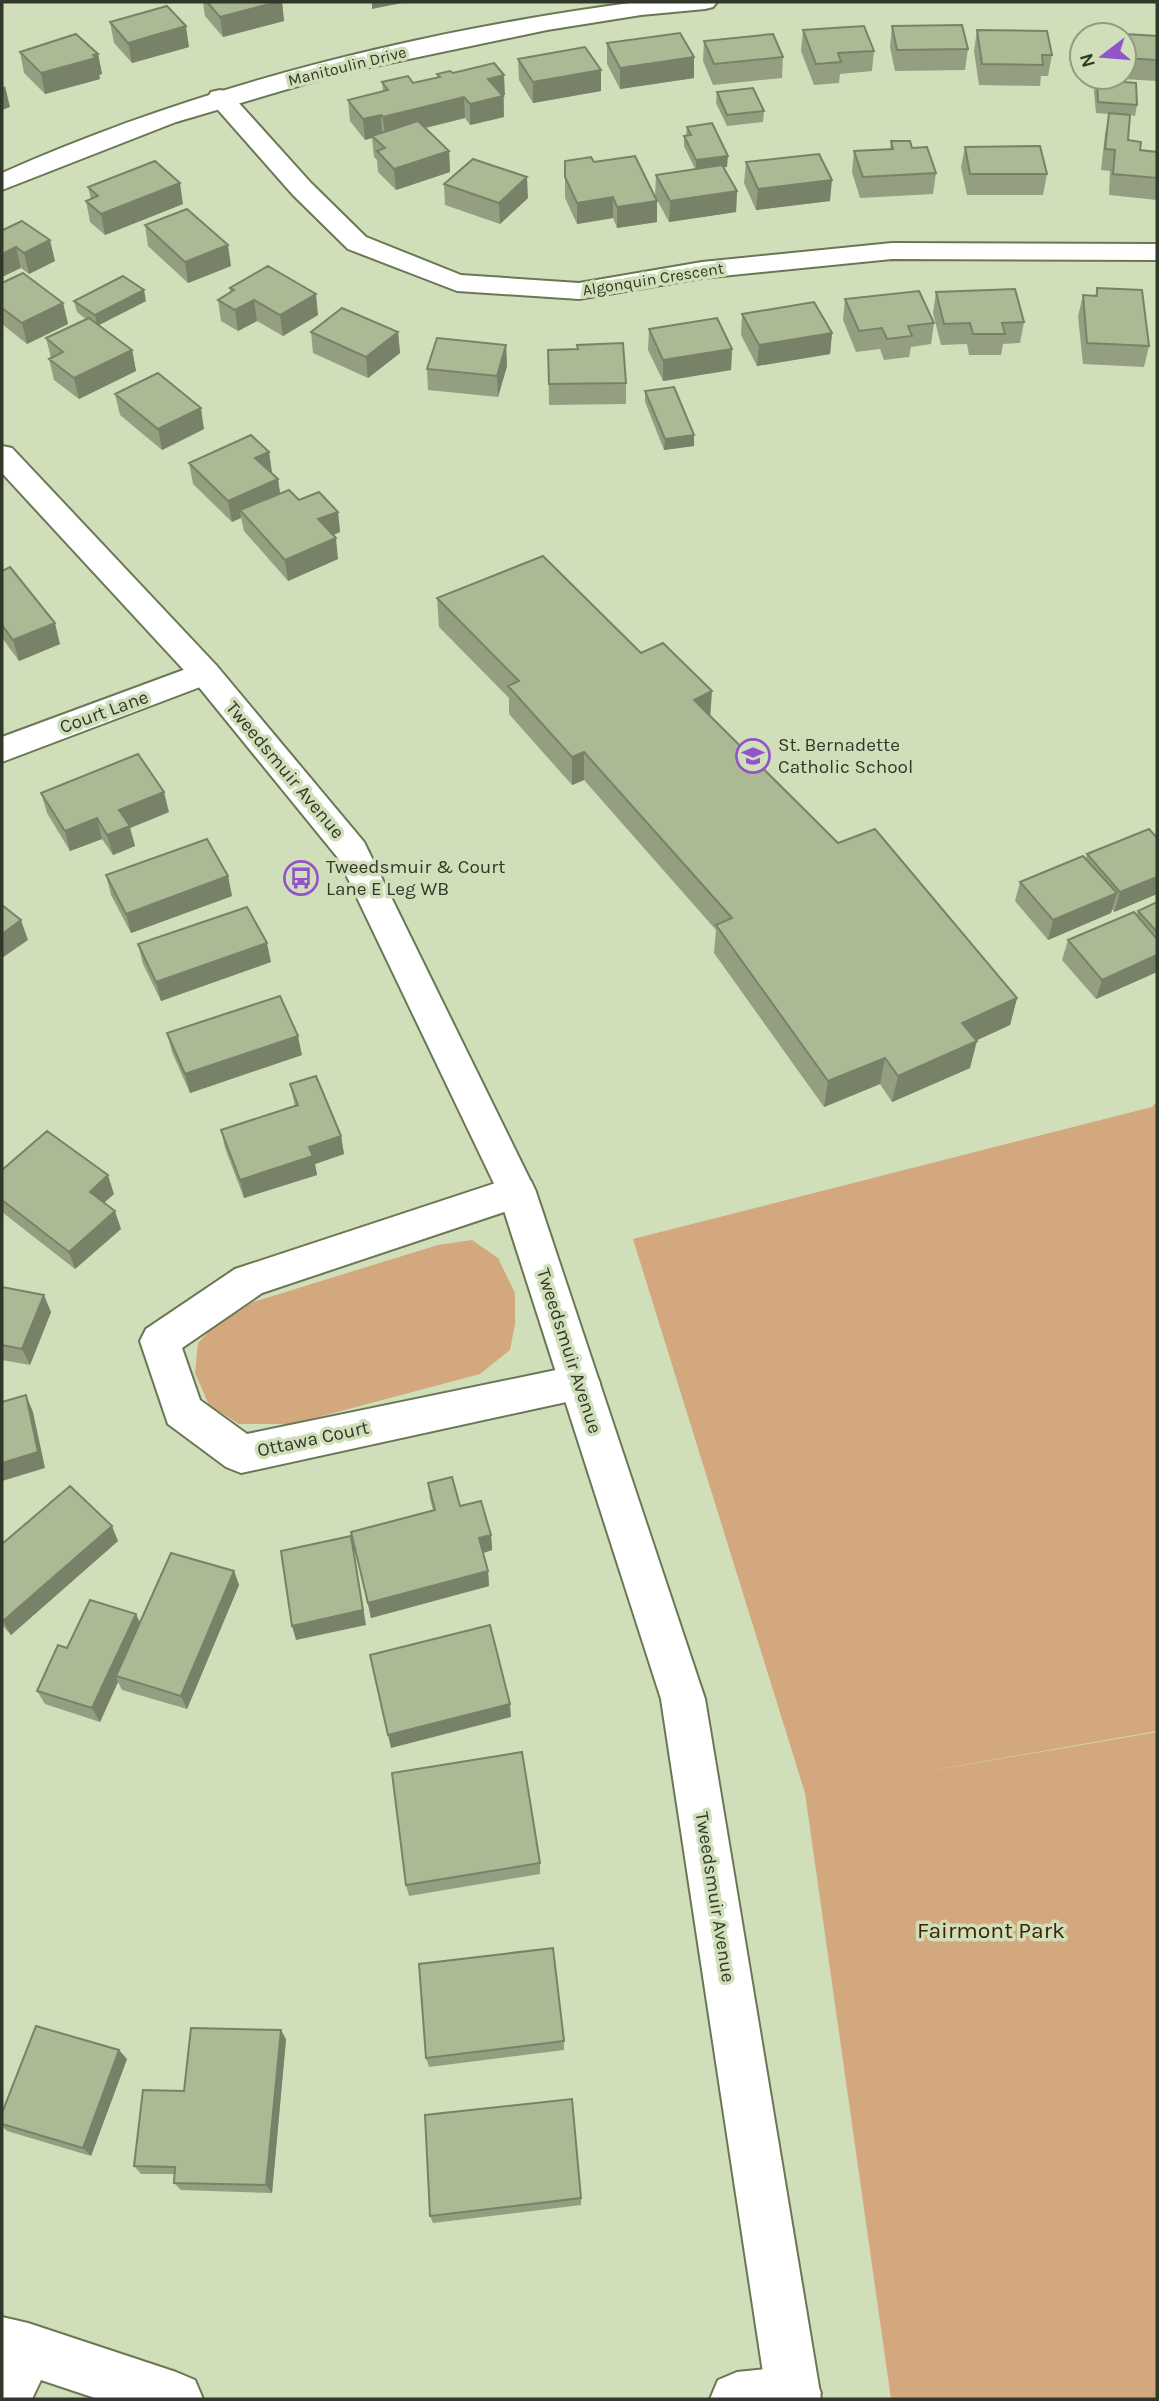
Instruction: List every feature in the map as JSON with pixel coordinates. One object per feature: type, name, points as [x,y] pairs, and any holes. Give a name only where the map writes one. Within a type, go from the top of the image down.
[{"type":"street","name":"Manitoulin Drive","points":[[2,181],[220,97],[400,52],[515,28],[656,5],[705,2]]},
{"type":"street","name":"Algonquin Crescent","points":[[220,97],[302,189],[357,243],[457,283],[579,291],[702,271],[892,251],[1157,251]]},
{"type":"street","name":"Tweedsmuir Avenue","points":[[2,455],[205,673],[352,851],[517,1192],[683,1699],[794,2396]]},
{"type":"street","name":"Court Lane","points":[[2,750],[205,673]]},
{"type":"street","name":"Ottawa Court","points":[[517,1192],[249,1281],[160,1341],[179,1400],[183,1411],[241,1454],[580,1383]]},
{"type":"street","points":[[5,2399],[15,2346],[176,2399]]},
{"type":"street","points":[[737,2399],[794,2396]]},
{"type":"green space","name":"Fairmont Park","points":[[1157,1101],[1157,1731],[906,1775],[1157,1732],[1157,2399],[891,2399],[805,1793],[633,1239],[1152,1107]]},
{"type":"green space","points":[[472,1240],[498,1258],[515,1293],[515,1324],[510,1350],[480,1374],[292,1424],[239,1424],[209,1405],[195,1373],[198,1343],[219,1321],[253,1302],[438,1245]]},
{"type":"building","points":[[207,2],[277,2],[220,17]]},
{"type":"building","points":[[167,6],[186,26],[128,43],[110,22]]},
{"type":"building","points":[[962,25],[968,49],[897,50],[892,26]]},
{"type":"building","points":[[864,26],[874,51],[838,53],[841,62],[816,64],[803,30]]},
{"type":"building","points":[[977,30],[1047,31],[1052,55],[1042,55],[1043,65],[982,64]]},
{"type":"building","points":[[680,33],[694,57],[620,68],[607,43]]},
{"type":"building","points":[[76,34],[98,54],[93,55],[96,58],[41,73],[20,52]]},
{"type":"building","points":[[773,34],[783,57],[714,64],[704,41]]},
{"type":"building","points":[[1138,35],[1157,36],[1157,60],[1138,59]]},
{"type":"building","points":[[585,47],[601,70],[533,82],[518,59]]},
{"type":"building","points":[[494,63],[504,75],[488,79],[503,96],[470,104],[464,97],[383,117],[381,115],[363,119],[348,100],[388,90],[382,82],[408,76],[413,83],[440,77],[437,74]]},
{"type":"building","points":[[753,88],[764,111],[727,115],[717,92]]},
{"type":"building","points":[[1098,91],[1136,91],[1137,105],[1098,102]]},
{"type":"building","points":[[1109,113],[1130,115],[1128,140],[1141,142],[1140,150],[1157,152],[1157,178],[1113,174],[1115,150],[1105,149]]},
{"type":"building","points":[[418,121],[449,151],[394,169],[377,151],[385,148],[372,136]]},
{"type":"building","points":[[712,123],[728,156],[696,160],[684,136],[691,135],[687,127]]},
{"type":"building","points":[[891,141],[910,141],[912,148],[927,147],[936,173],[863,177],[854,151],[893,149]]},
{"type":"building","points":[[1040,146],[1047,174],[970,174],[965,147]]},
{"type":"building","points":[[819,154],[832,180],[758,189],[746,162]]},
{"type":"building","points":[[635,156],[657,201],[617,207],[613,197],[577,203],[565,177],[565,161],[591,157],[594,162]]},
{"type":"building","points":[[473,159],[527,177],[499,203],[444,184]]},
{"type":"building","points":[[155,161],[180,183],[101,214],[86,201],[98,196],[88,187]]},
{"type":"building","points":[[722,165],[737,191],[670,201],[656,175]]},
{"type":"building","points":[[187,209],[228,245],[185,262],[145,225]]},
{"type":"building","points":[[22,221],[50,240],[24,253],[16,247],[2,254],[2,229]]},
{"type":"building","points":[[268,266],[316,294],[280,315],[254,300],[235,310],[218,300],[234,290],[230,288]]},
{"type":"building","points":[[23,273],[63,303],[22,323],[2,308],[2,283]]},
{"type":"building","points":[[123,276],[144,290],[95,315],[74,301]]},
{"type":"building","points":[[1097,288],[1142,290],[1149,346],[1087,343],[1083,295],[1097,296]]},
{"type":"building","points":[[1015,289],[1024,322],[1002,323],[1005,334],[973,334],[970,323],[944,324],[936,292]]},
{"type":"building","points":[[919,291],[934,323],[908,326],[912,336],[887,339],[882,328],[859,331],[845,299]]},
{"type":"building","points":[[814,302],[832,333],[759,345],[742,314]]},
{"type":"building","points":[[342,308],[398,332],[366,357],[311,332]]},
{"type":"building","points":[[89,318],[132,350],[74,378],[49,359],[63,352],[46,338]]},
{"type":"building","points":[[717,318],[732,349],[663,360],[649,329]]},
{"type":"building","points":[[437,338],[506,345],[497,376],[427,369]]},
{"type":"building","points":[[623,343],[626,383],[549,384],[548,350],[578,349],[577,345]]},
{"type":"building","points":[[158,373],[201,408],[158,429],[115,394]]},
{"type":"building","points":[[674,387],[694,435],[665,439],[645,391]]},
{"type":"building","points":[[251,435],[269,452],[255,458],[278,479],[228,501],[189,463]]},
{"type":"building","points":[[289,490],[299,500],[319,492],[338,512],[318,519],[336,538],[285,560],[240,510]]},
{"type":"building","points":[[543,556],[641,653],[663,643],[712,691],[694,700],[838,843],[875,829],[1017,998],[962,1023],[977,1041],[898,1076],[885,1058],[828,1081],[716,925],[732,918],[584,752],[572,757],[508,686],[519,681],[437,598]]},
{"type":"building","points":[[10,567],[55,623],[13,640],[2,625],[2,571]]},
{"type":"building","points":[[138,754],[164,792],[119,810],[130,826],[107,835],[97,818],[65,831],[41,793]]},
{"type":"building","points":[[1149,829],[1157,838],[1157,877],[1120,892],[1087,854]]},
{"type":"building","points":[[207,839],[228,876],[126,914],[106,875]]},
{"type":"building","points":[[1083,856],[1117,893],[1053,920],[1020,882]]},
{"type":"building","points":[[1157,902],[1157,932],[1138,911]]},
{"type":"building","points":[[2,905],[21,920],[2,934]]},
{"type":"building","points":[[247,907],[267,943],[156,982],[138,944]]},
{"type":"building","points":[[1134,912],[1157,939],[1157,955],[1102,980],[1068,940]]},
{"type":"building","points":[[280,996],[298,1036],[185,1074],[167,1033]]},
{"type":"building","points":[[316,1076],[341,1136],[309,1147],[313,1156],[240,1180],[221,1130],[298,1105],[290,1084]]},
{"type":"building","points":[[47,1131],[108,1175],[90,1192],[115,1211],[69,1252],[2,1200],[2,1170]]},
{"type":"building","points":[[2,1287],[44,1295],[22,1349],[2,1345]]},
{"type":"building","points":[[26,1395],[38,1452],[2,1463],[2,1402]]},
{"type":"building","points":[[452,1477],[460,1506],[481,1501],[491,1535],[479,1538],[488,1571],[368,1603],[351,1532],[435,1510],[428,1483]]},
{"type":"building","points":[[70,1486],[112,1526],[3,1621],[2,1544]]},
{"type":"building","points":[[351,1536],[363,1610],[292,1626],[281,1551]]},
{"type":"building","points":[[171,1553],[234,1571],[181,1696],[116,1676]]},
{"type":"building","points":[[90,1600],[136,1614],[92,1708],[37,1691],[58,1645],[67,1648]]},
{"type":"building","points":[[490,1625],[510,1704],[388,1735],[370,1655]]},
{"type":"building","points":[[522,1752],[540,1863],[406,1885],[392,1773]]},
{"type":"building","points":[[553,1948],[564,2041],[426,2058],[419,1964]]},
{"type":"building","points":[[36,2026],[119,2050],[83,2148],[2,2124],[2,2113]]},
{"type":"building","points":[[191,2028],[281,2030],[266,2185],[174,2183],[175,2167],[134,2166],[143,2090],[184,2091]]},
{"type":"building","points":[[572,2099],[581,2198],[430,2216],[425,2115]]},
{"type":"place","name":"St. Bernadette Catholic School","points":[[753,756]]},
{"type":"place","name":"Tweedsmuir & Court Lane E Leg WB","points":[[301,878]]}]
